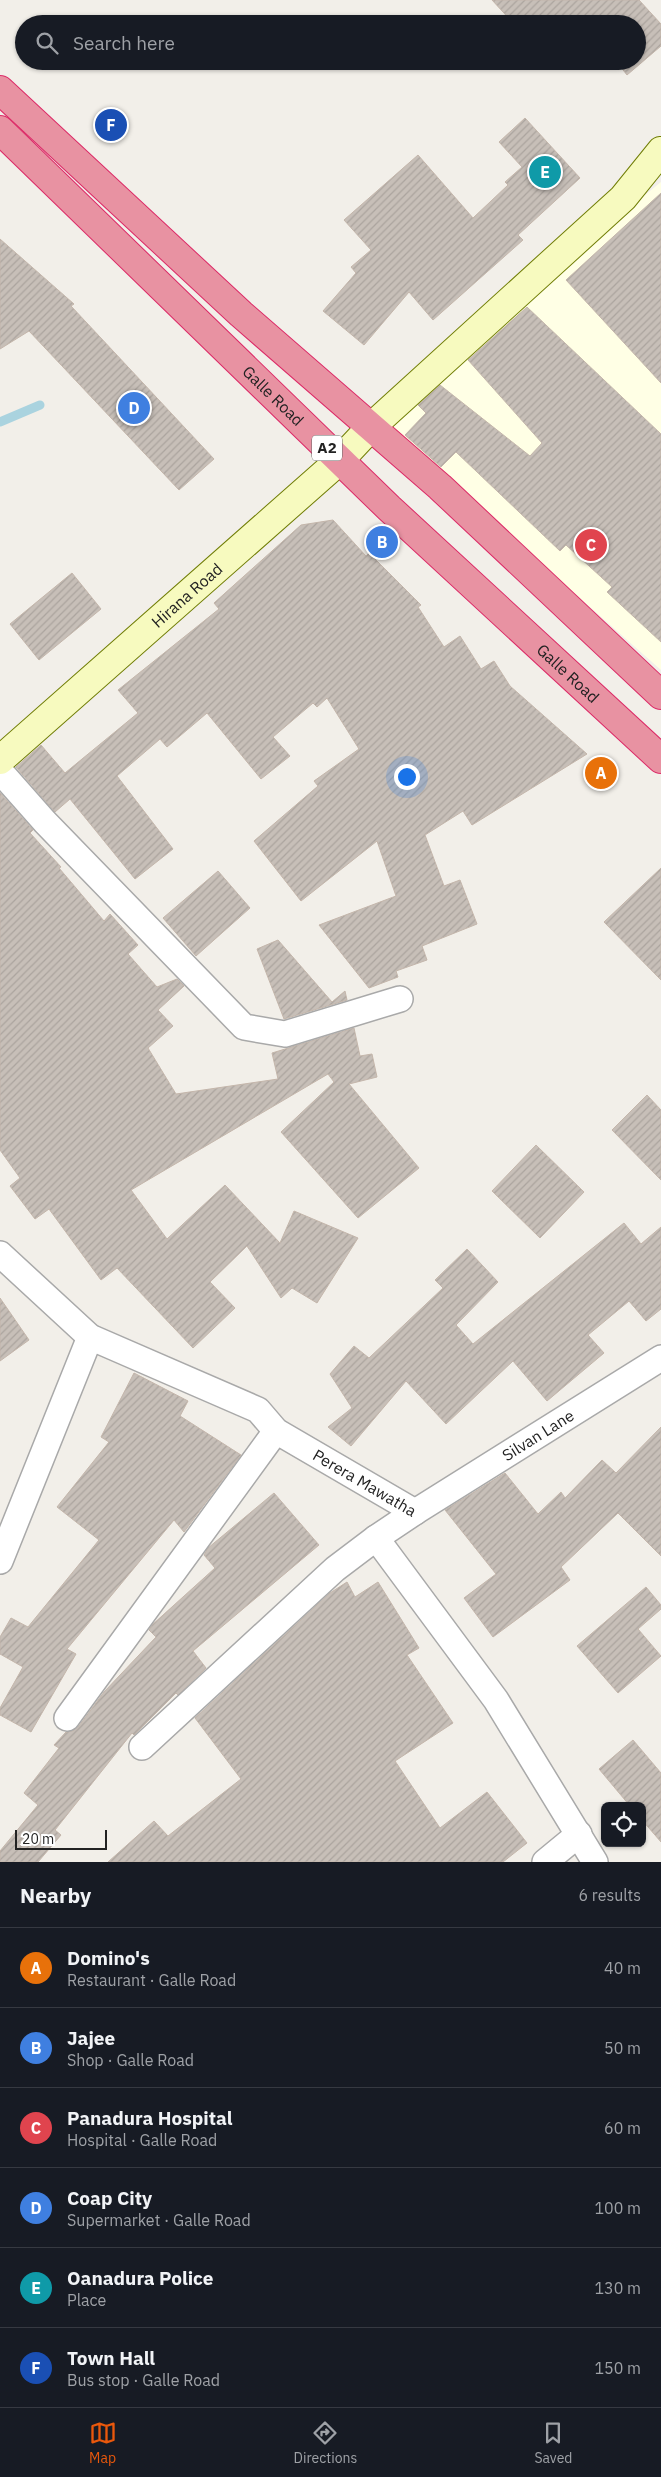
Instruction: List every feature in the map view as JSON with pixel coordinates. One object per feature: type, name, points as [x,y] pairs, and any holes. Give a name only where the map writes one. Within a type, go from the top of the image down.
[{"type":"highway","points":[[0,90],[241,314],[440,487],[661,695]]},
{"type":"highway","name":"Galle Road","points":[[1,134],[340,460],[661,759]]},
{"type":"highway","points":[[216,339],[241,314]]},
{"type":"street","name":"Hirana Road","points":[[0,760],[340,460],[370,428],[623,198],[661,151]]},
{"type":"street","points":[[0,771],[45,822],[244,1027],[285,1034],[400,999]]},
{"type":"street","name":"Perera Mawatha","points":[[0,1254],[90,1337],[258,1410],[276,1431],[415,1512],[335,1569],[142,1747]]},
{"type":"street","points":[[0,1561],[90,1337]]},
{"type":"street","name":"Silvan Lane","points":[[415,1512],[661,1358]]},
{"type":"street","points":[[66,1718],[276,1431]]},
{"type":"street","points":[[376,1538],[496,1700],[595,1862]]},
{"type":"street","points":[[545,1862],[579,1834]]},
{"type":"shaded area","points":[[661,182],[661,670],[379,420],[520,297]]},
{"type":"building","points":[[492,0],[639,0],[661,24],[661,46],[646,59],[646,15],[506,15]]},
{"type":"building","points":[[623,70],[633,70],[627,75]]},
{"type":"building","points":[[525,118],[580,178],[518,235],[523,240],[433,320],[409,292],[364,345],[323,311],[356,273],[351,267],[371,250],[344,220],[418,155],[473,218],[508,185],[505,182],[522,167],[499,142]]},
{"type":"building","points":[[661,193],[661,383],[566,280]]},
{"type":"building","points":[[0,239],[74,304],[71,306],[214,459],[179,490],[29,331],[0,349]]},
{"type":"building","points":[[527,307],[661,434],[661,642],[607,592],[612,587],[566,545],[560,551],[456,452],[441,467],[405,435],[426,413],[418,405],[440,385],[530,456],[542,443],[468,360]]},
{"type":"building","points":[[333,520],[366,556],[369,553],[421,605],[418,607],[444,647],[460,636],[481,669],[494,661],[510,686],[587,754],[472,825],[463,811],[425,835],[444,886],[460,880],[477,924],[422,946],[427,960],[396,971],[398,977],[369,988],[319,925],[396,896],[377,841],[301,901],[254,841],[318,786],[314,781],[359,749],[327,698],[317,707],[313,703],[273,737],[290,756],[261,779],[207,713],[167,747],[160,739],[117,776],[173,849],[135,879],[70,799],[55,812],[16,767],[41,745],[65,773],[138,713],[118,690],[219,609],[214,603],[301,525]]},
{"type":"building","points":[[72,573],[101,609],[39,660],[10,624]]},
{"type":"building","points":[[0,793],[33,830],[30,833],[61,867],[59,868],[104,921],[110,914],[138,945],[128,954],[157,987],[177,979],[184,986],[158,1010],[173,1026],[148,1048],[176,1094],[278,1079],[272,1053],[354,1028],[360,1056],[372,1054],[377,1077],[349,1084],[419,1168],[358,1218],[281,1132],[334,1082],[328,1074],[131,1190],[167,1239],[225,1185],[280,1243],[294,1211],[358,1238],[317,1303],[292,1288],[281,1298],[247,1246],[210,1282],[235,1308],[193,1348],[117,1268],[101,1280],[49,1209],[35,1219],[10,1186],[20,1178],[0,1150]]},
{"type":"building","points":[[661,868],[661,980],[604,922]]},
{"type":"building","points":[[218,871],[250,908],[196,956],[163,918]]},
{"type":"building","points":[[278,940],[332,1002],[345,991],[347,1000],[284,1019],[257,949]]},
{"type":"building","points":[[647,1095],[661,1110],[661,1180],[612,1130]]},
{"type":"building","points":[[536,1145],[584,1192],[540,1238],[492,1191]]},
{"type":"building","points":[[624,1223],[641,1244],[661,1227],[661,1309],[646,1321],[629,1301],[588,1335],[604,1353],[547,1401],[513,1361],[446,1424],[406,1381],[351,1446],[328,1427],[352,1408],[330,1374],[354,1346],[369,1358],[443,1288],[435,1280],[467,1249],[498,1282],[456,1325],[473,1344]]},
{"type":"building","points":[[0,1298],[29,1340],[0,1361]]},
{"type":"building","points":[[134,1373],[188,1401],[180,1416],[241,1455],[184,1532],[174,1520],[67,1649],[76,1654],[31,1732],[0,1715],[0,1708],[23,1667],[0,1654],[0,1637],[11,1618],[28,1627],[99,1540],[57,1507],[109,1442],[101,1437]]},
{"type":"building","points":[[661,1427],[661,1556],[618,1513],[561,1567],[570,1580],[493,1637],[464,1598],[496,1574],[445,1510],[505,1473],[538,1514],[561,1492],[565,1498],[602,1460],[616,1473]]},
{"type":"building","points":[[274,1493],[319,1545],[193,1651],[206,1668],[178,1695],[176,1693],[134,1735],[132,1733],[55,1830],[61,1835],[38,1862],[0,1862],[0,1851],[38,1805],[24,1793],[59,1748],[54,1745],[66,1732],[73,1731],[79,1726],[104,1692],[156,1637],[149,1630],[152,1625],[215,1568],[204,1555],[208,1548]]},
{"type":"building","points":[[347,1582],[355,1597],[378,1582],[419,1648],[407,1655],[453,1723],[395,1761],[440,1828],[487,1792],[527,1843],[503,1862],[108,1862],[154,1821],[168,1836],[241,1779],[195,1718],[330,1593]]},
{"type":"building","points":[[646,1587],[661,1605],[661,1609],[638,1629],[661,1656],[618,1693],[577,1646]]},
{"type":"building","points":[[633,1740],[661,1773],[661,1842],[646,1825],[646,1802],[627,1802],[599,1769]]},
{"type":"waterway","points":[[0,422],[40,405]]},
{"type":"place","name":"Town Hall","points":[[111,125]]},
{"type":"place","name":"Oanadura Police","points":[[545,172]]},
{"type":"place","name":"Coap City","points":[[134,408]]},
{"type":"place","name":"Jajee","points":[[382,542]]},
{"type":"place","name":"Panadura Hospital","points":[[591,545]]},
{"type":"place","name":"Domino's","points":[[601,773]]}]
